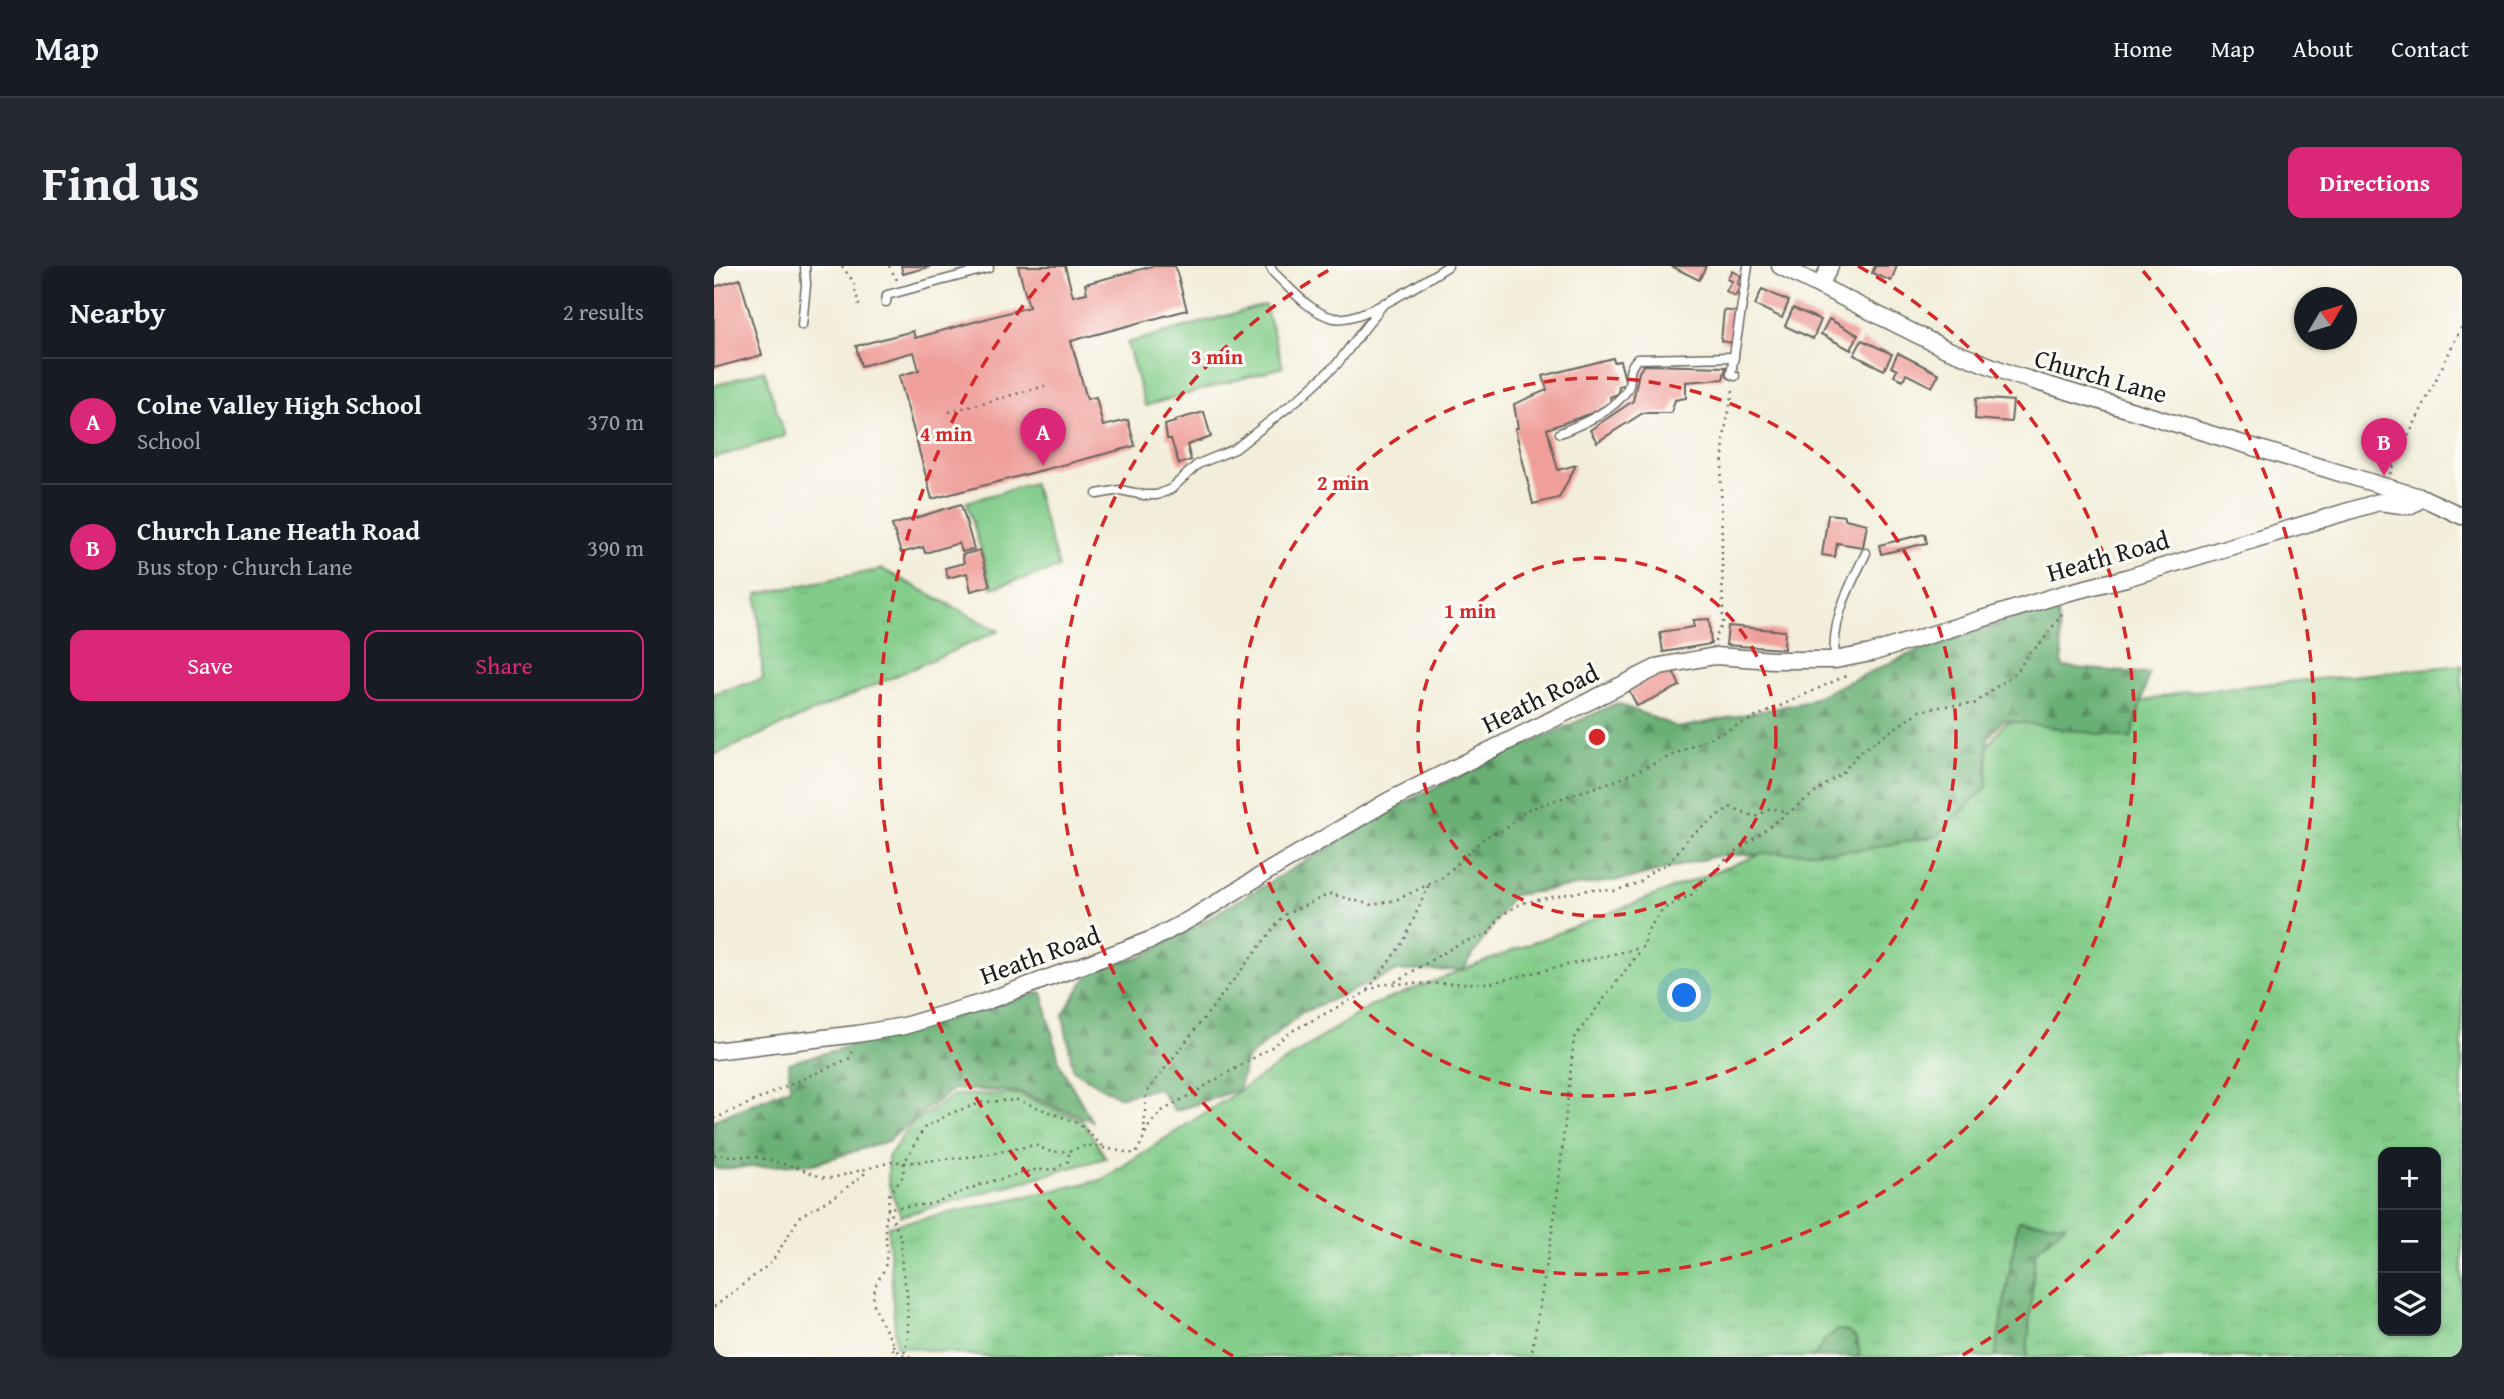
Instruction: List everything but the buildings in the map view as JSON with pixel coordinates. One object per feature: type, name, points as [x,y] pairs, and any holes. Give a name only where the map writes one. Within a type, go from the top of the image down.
[{"type":"street","name":"Church Lane","points":[[1780,266],[1946,349],[2014,375],[2423,498],[2462,516]]},
{"type":"street","points":[[1820,286],[1830,266]]},
{"type":"street","name":"Heath Road","points":[[714,1051],[904,1026],[984,1002],[1153,939],[1390,800],[1660,666],[1715,656],[1835,660],[1871,653],[2379,502],[2409,506],[2423,498]]},
{"type":"lane","points":[[802,325],[806,266]]},
{"type":"lane","points":[[886,302],[887,295],[989,268],[988,266]]},
{"type":"lane","points":[[1270,266],[1273,272],[1315,310],[1335,318],[1349,317],[1402,295],[1448,266]]},
{"type":"lane","points":[[1735,376],[1731,374],[1748,266]]},
{"type":"lane","points":[[1097,494],[1120,491],[1157,495],[1171,489],[1198,464],[1235,449],[1302,396],[1336,364],[1384,303]]},
{"type":"lane","points":[[1560,433],[1592,419],[1617,402],[1629,387],[1630,368],[1637,359],[1734,357]]},
{"type":"lane","points":[[1835,660],[1833,639],[1838,620],[1845,596],[1866,553]]},
{"type":"path","points":[[842,266],[853,281],[860,309]]},
{"type":"path","points":[[889,266],[903,292]]},
{"type":"path","points":[[2385,487],[2462,326]]},
{"type":"path","points":[[1715,656],[1716,636],[1723,624],[1721,483],[1735,376]]},
{"type":"path","points":[[949,412],[1045,386]]},
{"type":"path","points":[[1531,1357],[1556,1208],[1574,1038],[1644,947],[1647,931],[1662,909],[1690,895],[1725,860],[1844,771],[1860,752],[1920,711],[1974,704],[2017,671],[2032,649],[2039,647],[2061,617],[2065,610],[2066,593]]},
{"type":"path","points":[[1144,1137],[1146,1093],[1284,915],[1330,894],[1372,905],[1396,900],[1442,878],[1485,837],[1506,829],[1526,810],[1620,779],[1698,745],[1856,671],[1871,653]]},
{"type":"path","points":[[1392,984],[1460,943],[1488,934],[1502,915],[1521,903],[1593,889],[1614,891],[1639,883],[1649,873],[1669,863],[1689,837],[1730,807],[1756,817],[1770,808],[1788,812]]},
{"type":"path","points":[[1367,991],[1404,940],[1429,884]]},
{"type":"path","points":[[714,1155],[757,1157],[821,1177],[850,1175],[895,1161],[904,1163],[978,1156],[1035,1145],[1051,1152],[1069,1151],[1087,1145],[1136,1154],[1150,1124],[1162,1111],[1269,1049],[1292,1031],[1382,984],[1490,983],[1644,947]]},
{"type":"path","points":[[714,1119],[850,1058],[857,1034]]},
{"type":"path","points":[[909,1357],[895,1350],[873,1301],[875,1286],[885,1268],[885,1226],[889,1195],[903,1176],[904,1163],[924,1128],[951,1113],[984,1102],[1018,1100],[1077,1123],[1106,1148]]},
{"type":"path","points":[[888,1208],[931,1204],[982,1184],[1034,1170],[1056,1169],[1068,1161],[1069,1151]]},
{"type":"path","points":[[714,1307],[772,1262],[800,1216],[837,1195],[857,1177],[874,1167]]},
{"type":"path","points":[[888,1208],[901,1238],[908,1308],[908,1339],[904,1350],[909,1357]]},
{"type":"path","points":[[892,1342],[894,1357]]},
{"type":"green space","points":[[1265,305],[1283,367],[1145,406],[1127,343]]},
{"type":"green space","points":[[764,370],[785,436],[714,458],[714,386]]},
{"type":"green space","points":[[1033,483],[1059,568],[992,588],[967,502]]},
{"type":"green space","points":[[882,569],[999,631],[714,755],[714,693],[763,679],[757,594]]},
{"type":"green space","points":[[2057,603],[2063,667],[2149,674],[2131,739],[2003,720],[1988,738],[1987,787],[1937,836],[1860,850],[1716,856],[1634,878],[1513,895],[1463,970],[1397,971],[1301,1013],[1247,1059],[1238,1090],[1175,1111],[1158,1088],[1118,1097],[1073,1070],[1063,1014],[1090,972],[1143,956],[1417,796],[1617,703],[1679,728],[1805,702],[1910,654]]},
{"type":"green space","points":[[2462,665],[2462,1357],[988,1357],[896,1346],[888,1226],[1101,1180],[1370,1006],[1761,854],[1942,805],[2005,723],[2067,719],[2184,692]]},
{"type":"green space","points":[[1042,992],[1060,1065],[1092,1121],[1019,1092],[954,1089],[888,1141],[813,1164],[716,1169],[714,1166],[714,1120],[790,1088],[789,1063]]},
{"type":"green space","points":[[1018,1094],[1082,1120],[1106,1158],[901,1216],[888,1183],[888,1157],[911,1124],[954,1095]]},
{"type":"green space","points":[[2018,1221],[2066,1224],[2035,1252],[2027,1357],[1995,1357]]},
{"type":"green space","points":[[1838,1330],[1849,1332],[1855,1338],[1859,1346],[1859,1357],[1814,1357],[1825,1339]]},
{"type":"place","name":"Colne Valley High School","points":[[1043,466]]},
{"type":"place","name":"Church Lane Heath Road","points":[[2384,476]]}]
